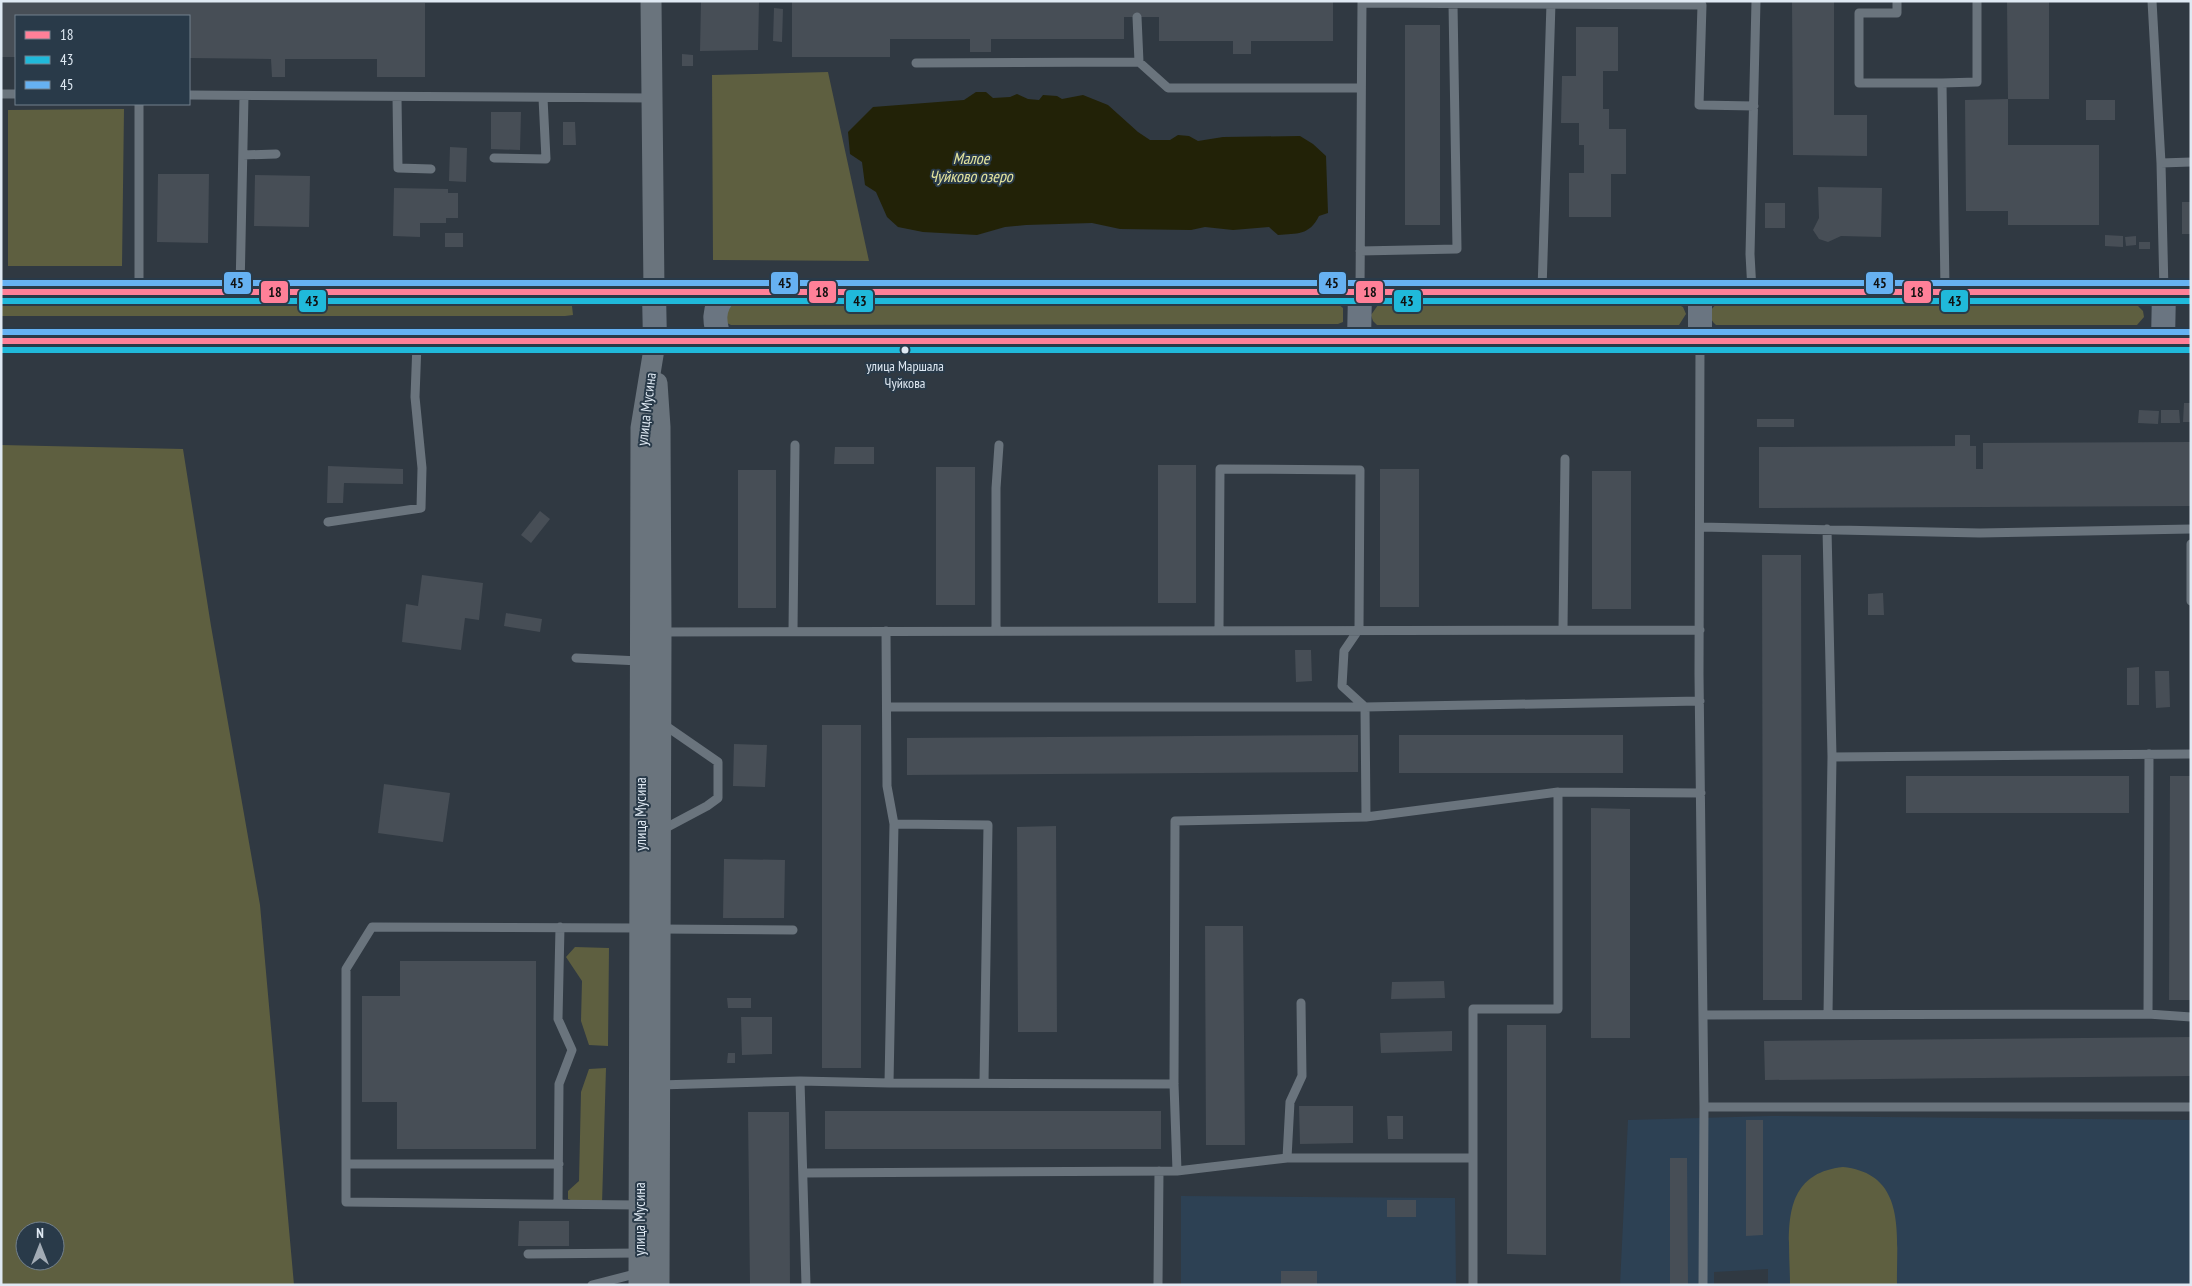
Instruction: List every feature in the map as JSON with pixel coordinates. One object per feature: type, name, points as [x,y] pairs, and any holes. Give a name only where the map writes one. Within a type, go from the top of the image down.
[{"type":"main road","points":[[2163,341],[2164,291]]},
{"type":"main road","points":[[1,292],[2191,292]]},
{"type":"main road","name":"улица Мусина","points":[[654,292],[655,343]]},
{"type":"main road","points":[[721,343],[714,322],[714,312],[717,304],[727,292]]},
{"type":"main road","points":[[1359,341],[1360,292]]},
{"type":"main road","points":[[1700,292],[1700,340]]},
{"type":"main road","points":[[1,341],[721,343],[1700,340],[2191,341]]},
{"type":"street","name":"улица Мусина","points":[[651,1],[654,292]]},
{"type":"street","name":"улица Мусина","points":[[650,928],[660,831],[660,722],[650,632],[641,428],[655,343]]},
{"type":"street","name":"улица Мусина","points":[[650,632],[640,660],[650,928],[650,1085],[659,1285]]},
{"type":"street","name":"улица Мусина","points":[[639,1270],[639,1205],[650,1085]]},
{"type":"lane","points":[[1752,292],[1750,254],[1756,1]]},
{"type":"lane","points":[[1897,1],[1897,13],[1859,13],[1859,83],[1977,82],[1978,1]]},
{"type":"lane","points":[[2152,1],[2161,163],[2164,291]]},
{"type":"lane","points":[[1360,292],[1362,2],[1702,5],[1699,105],[1754,106]]},
{"type":"lane","points":[[1542,292],[1551,3]]},
{"type":"lane","points":[[1360,251],[1457,250],[1453,4]]},
{"type":"lane","points":[[1137,17],[1139,62]]},
{"type":"lane","points":[[916,62],[1139,62],[1168,88],[1361,88]]},
{"type":"lane","points":[[1942,83],[1945,291]]},
{"type":"lane","points":[[1,94],[15,94]]},
{"type":"lane","points":[[190,95],[652,98]]},
{"type":"lane","points":[[240,292],[244,96]]},
{"type":"lane","points":[[397,97],[398,168],[431,169]]},
{"type":"lane","points":[[494,158],[546,160],[543,98]]},
{"type":"lane","points":[[139,105],[139,292]]},
{"type":"lane","points":[[243,155],[276,154]]},
{"type":"lane","points":[[2161,163],[2191,162]]},
{"type":"lane","points":[[1700,340],[1700,701],[1704,1015],[1703,1285]]},
{"type":"lane","points":[[328,522],[421,508],[422,468],[416,397],[417,342]]},
{"type":"lane","points":[[793,631],[795,445]]},
{"type":"lane","points":[[996,630],[996,488],[999,445]]},
{"type":"lane","points":[[1564,630],[1565,459]]},
{"type":"lane","points":[[1219,630],[1220,469],[1360,470],[1359,629],[1344,651],[1342,686],[1365,707],[1366,817]]},
{"type":"lane","points":[[1700,527],[1980,533],[2191,529]]},
{"type":"lane","points":[[1827,529],[1832,757],[1828,1014]]},
{"type":"lane","points":[[2191,544],[2191,601]]},
{"type":"lane","points":[[650,632],[1359,629],[1700,630]]},
{"type":"lane","points":[[886,631],[887,786],[894,824],[890,1084]]},
{"type":"lane","points":[[576,658],[640,660]]},
{"type":"lane","points":[[887,707],[1365,707],[1700,701]]},
{"type":"lane","points":[[660,722],[718,762],[718,798],[707,806],[660,831]]},
{"type":"lane","points":[[2148,1014],[2149,754]]},
{"type":"lane","points":[[1832,757],[2191,754]]},
{"type":"lane","points":[[1177,1170],[1174,1084],[1175,821],[1366,817],[1558,792],[1701,793]]},
{"type":"lane","points":[[1473,1285],[1472,1009],[1558,1009],[1558,792]]},
{"type":"lane","points":[[894,824],[988,825],[984,1083]]},
{"type":"lane","points":[[558,1204],[559,1084],[572,1050],[558,1019],[560,926]]},
{"type":"lane","points":[[639,1205],[346,1202],[346,969],[372,927],[560,926],[793,930]]},
{"type":"lane","points":[[1287,1158],[1290,1102],[1302,1076],[1301,1003]]},
{"type":"lane","points":[[1704,1015],[2148,1014],[2191,1016]]},
{"type":"lane","points":[[650,1085],[800,1082],[890,1084],[1174,1084]]},
{"type":"lane","points":[[800,1082],[806,1285]]},
{"type":"lane","points":[[1704,1106],[2191,1106]]},
{"type":"lane","points":[[804,1173],[1177,1170],[1287,1158],[1472,1158]]},
{"type":"lane","points":[[346,1164],[559,1164]]},
{"type":"lane","points":[[1158,1285],[1159,1170]]},
{"type":"lane","points":[[528,1254],[639,1270]]},
{"type":"lane","points":[[592,1285],[639,1270]]},
{"type":"shaded area","points":[[1770,1116],[2191,1120],[2191,1285],[1768,1285],[1768,1269],[1714,1272],[1714,1285],[1620,1285],[1628,1120]]},
{"type":"shaded area","points":[[1181,1196],[1455,1198],[1456,1285],[1181,1285]]},
{"type":"green space","points":[[828,72],[869,261],[713,260],[712,75]]},
{"type":"green space","points":[[124,109],[122,266],[8,266],[8,110]]},
{"type":"green space","points":[[1338,304],[1343,308],[1343,322],[1338,324],[731,325],[727,323],[726,309],[732,305]]},
{"type":"green space","points":[[1677,304],[1683,307],[1686,314],[1679,325],[1377,325],[1371,315],[1378,305]]},
{"type":"green space","points":[[1717,304],[2138,306],[2143,311],[2144,317],[2137,325],[1716,325],[1710,314]]},
{"type":"green space","points":[[1,305],[572,306],[573,315],[1,316]]},
{"type":"green space","points":[[1,445],[183,449],[211,626],[260,905],[294,1285],[1,1285]]},
{"type":"green space","points":[[575,947],[609,948],[608,1046],[589,1045],[581,1021],[582,981],[566,957]]},
{"type":"green space","points":[[606,1068],[602,1204],[581,1204],[568,1199],[568,1191],[579,1181],[581,1092],[589,1069]]},
{"type":"green space","points":[[1843,1167],[1864,1172],[1879,1182],[1888,1194],[1894,1210],[1897,1228],[1897,1285],[1790,1285],[1789,1228],[1797,1194],[1807,1182],[1822,1172]]},
{"type":"water","name":"Малое Чуйково озеро","points":[[976,92],[986,92],[993,98],[1010,97],[1017,94],[1028,99],[1039,100],[1043,95],[1057,96],[1062,99],[1083,95],[1108,105],[1138,132],[1150,140],[1170,140],[1178,135],[1189,136],[1198,141],[1223,137],[1300,136],[1313,144],[1326,156],[1328,213],[1319,216],[1307,230],[1278,235],[1269,227],[1233,230],[1205,227],[1191,230],[1120,229],[1092,223],[1005,227],[977,235],[923,232],[898,227],[887,217],[876,192],[865,185],[862,162],[850,154],[848,132],[873,107],[964,100]]},
{"type":"building","points":[[1,1],[425,3],[425,77],[377,77],[377,59],[285,59],[285,77],[272,77],[271,59],[190,58],[190,15],[15,15],[15,57],[1,57]]},
{"type":"building","points":[[701,1],[759,1],[758,50],[700,51]]},
{"type":"building","points":[[792,1],[1333,1],[1333,41],[1251,41],[1251,54],[1233,54],[1233,41],[1159,41],[1159,17],[1124,17],[1124,39],[991,39],[991,52],[970,52],[970,39],[890,39],[890,57],[792,57]]},
{"type":"building","points":[[1792,1],[1834,1],[1834,115],[1867,115],[1867,156],[1793,155]]},
{"type":"building","points":[[2007,1],[2049,1],[2049,99],[2008,99]]},
{"type":"building","points":[[774,8],[783,9],[782,42],[773,41]]},
{"type":"building","points":[[1405,25],[1440,25],[1440,225],[1405,225]]},
{"type":"building","points":[[1576,27],[1618,27],[1618,71],[1603,71],[1603,109],[1609,109],[1609,129],[1626,129],[1626,174],[1611,174],[1611,217],[1569,217],[1569,173],[1584,173],[1584,145],[1579,145],[1579,123],[1561,123],[1562,76],[1576,76]]},
{"type":"building","points":[[682,54],[693,55],[693,66],[682,66]]},
{"type":"building","points":[[2008,99],[2008,145],[2099,145],[2099,225],[2008,225],[2008,211],[1966,211],[1965,100]]},
{"type":"building","points":[[2086,100],[2115,100],[2115,120],[2086,120]]},
{"type":"building","points":[[491,112],[521,112],[520,150],[491,149]]},
{"type":"building","points":[[563,122],[575,122],[576,145],[563,145]]},
{"type":"building","points":[[450,147],[467,148],[466,182],[449,181]]},
{"type":"building","points":[[158,174],[209,174],[208,243],[157,242]]},
{"type":"building","points":[[255,175],[310,176],[309,227],[254,226]]},
{"type":"building","points":[[1818,187],[1882,188],[1881,237],[1841,236],[1828,242],[1819,239],[1813,230],[1819,218]]},
{"type":"building","points":[[394,188],[448,189],[448,193],[458,193],[458,218],[446,218],[446,223],[420,223],[420,237],[393,236]]},
{"type":"building","points":[[2182,202],[2191,202],[2191,234],[2182,234]]},
{"type":"building","points":[[1765,203],[1785,203],[1785,228],[1765,228]]},
{"type":"building","points":[[445,233],[463,233],[463,247],[445,247]]},
{"type":"building","points":[[2105,235],[2123,236],[2123,247],[2105,246]]},
{"type":"building","points":[[2136,236],[2136,245],[2126,246],[2125,237]]},
{"type":"building","points":[[2139,242],[2150,242],[2150,249],[2139,249]]},
{"type":"building","points":[[2184,403],[2191,403],[2191,422],[2183,422]]},
{"type":"building","points":[[2139,410],[2159,411],[2158,424],[2138,423]]},
{"type":"building","points":[[2161,410],[2179,410],[2180,423],[2161,423]]},
{"type":"building","points":[[1757,419],[1794,419],[1794,427],[1757,427]]},
{"type":"building","points":[[1955,435],[1970,435],[1970,446],[1976,446],[1976,469],[1983,469],[1983,443],[2191,442],[2191,506],[1759,508],[1759,447],[1955,446]]},
{"type":"building","points":[[835,447],[874,447],[874,464],[834,464]]},
{"type":"building","points":[[1158,465],[1196,465],[1196,603],[1158,603]]},
{"type":"building","points":[[328,466],[403,469],[403,484],[344,483],[343,503],[327,503]]},
{"type":"building","points":[[936,467],[975,467],[975,605],[936,605]]},
{"type":"building","points":[[1380,469],[1419,469],[1419,607],[1380,607]]},
{"type":"building","points":[[738,470],[776,470],[776,608],[738,608]]},
{"type":"building","points":[[1592,471],[1631,471],[1631,609],[1592,609]]},
{"type":"building","points":[[540,511],[550,519],[531,543],[521,535]]},
{"type":"building","points":[[1762,555],[1801,555],[1802,1000],[1763,1000]]},
{"type":"building","points":[[422,575],[483,583],[479,620],[465,618],[461,650],[402,642],[406,604],[418,606]]},
{"type":"building","points":[[1883,593],[1884,615],[1868,615],[1868,594]]},
{"type":"building","points":[[506,613],[542,619],[540,632],[504,626]]},
{"type":"building","points":[[1295,650],[1311,650],[1312,681],[1296,682]]},
{"type":"building","points":[[2139,667],[2139,705],[2127,705],[2127,668]]},
{"type":"building","points":[[2155,671],[2169,671],[2170,707],[2156,708]]},
{"type":"building","points":[[822,725],[861,725],[861,1068],[822,1068]]},
{"type":"building","points":[[1358,735],[1358,772],[907,775],[907,738]]},
{"type":"building","points":[[1399,735],[1623,735],[1623,773],[1399,773]]},
{"type":"building","points":[[734,744],[767,745],[765,787],[733,786]]},
{"type":"building","points":[[1906,776],[2129,776],[2129,813],[1906,813]]},
{"type":"building","points":[[2170,776],[2191,776],[2191,1000],[2169,1000]]},
{"type":"building","points":[[384,784],[450,793],[443,842],[378,833]]},
{"type":"building","points":[[1591,808],[1630,809],[1630,1038],[1591,1038]]},
{"type":"building","points":[[1056,826],[1057,1032],[1018,1032],[1017,827]]},
{"type":"building","points":[[724,859],[785,860],[784,918],[723,918]]},
{"type":"building","points":[[1205,926],[1243,926],[1245,1145],[1206,1145]]},
{"type":"building","points":[[400,961],[536,961],[536,1149],[397,1149],[397,1102],[362,1102],[362,996],[400,996]]},
{"type":"building","points":[[1444,981],[1445,998],[1391,999],[1392,982]]},
{"type":"building","points":[[727,998],[751,998],[751,1008],[728,1008]]},
{"type":"building","points":[[741,1017],[772,1017],[772,1054],[742,1055]]},
{"type":"building","points":[[1507,1025],[1546,1025],[1546,1255],[1507,1254]]},
{"type":"building","points":[[1452,1031],[1452,1051],[1381,1053],[1380,1033]]},
{"type":"building","points":[[2191,1037],[2191,1076],[1765,1080],[1764,1041]]},
{"type":"building","points":[[728,1053],[735,1053],[735,1063],[727,1063]]},
{"type":"building","points":[[1299,1106],[1353,1106],[1353,1143],[1300,1144]]},
{"type":"building","points":[[825,1111],[1161,1111],[1161,1149],[825,1149]]},
{"type":"building","points":[[748,1112],[789,1112],[790,1285],[750,1285]]},
{"type":"building","points":[[1387,1116],[1403,1116],[1403,1139],[1388,1139]]},
{"type":"building","points":[[1746,1120],[1763,1120],[1763,1235],[1746,1236]]},
{"type":"building","points":[[1670,1158],[1687,1158],[1688,1285],[1670,1285]]},
{"type":"building","points":[[1387,1200],[1416,1200],[1416,1217],[1387,1217]]},
{"type":"building","points":[[519,1221],[569,1221],[569,1246],[518,1246]]},
{"type":"building","points":[[1281,1271],[1317,1271],[1317,1285],[1281,1285]]},
{"type":"transit line","name":"45","points":[[1,283],[2191,283]]},
{"type":"transit line","name":"18","points":[[1,292],[2191,292]]},
{"type":"transit line","name":"43","points":[[1,301],[2191,301]]},
{"type":"transit line","name":"45","points":[[1,332],[2191,332]]},
{"type":"transit line","name":"18","points":[[1,341],[2191,341]]},
{"type":"transit line","name":"43","points":[[1,350],[2191,350]]},
{"type":"place","name":"улица Маршала Чуйкова","points":[[905,350]]}]
